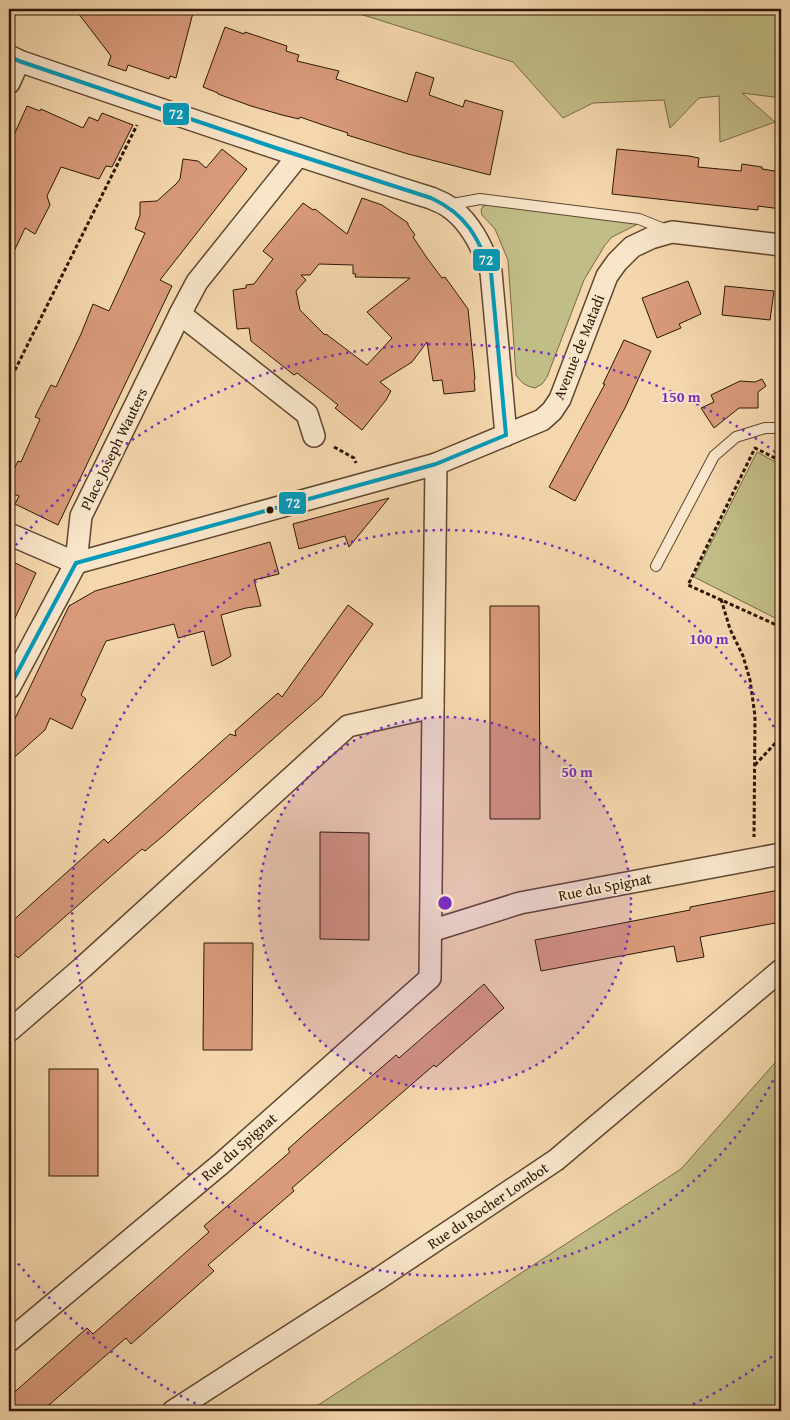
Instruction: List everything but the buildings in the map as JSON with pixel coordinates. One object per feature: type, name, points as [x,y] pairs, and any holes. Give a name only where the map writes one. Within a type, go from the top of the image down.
[{"type":"street","points":[[9,83],[14,58],[147,105],[431,198],[447,205],[477,239],[491,272],[506,435],[436,464],[76,564],[9,534]]},
{"type":"street","name":"Place Joseph Wauters","points":[[76,564],[82,516],[180,314],[198,282],[298,156]]},
{"type":"street","name":"Avenue de Matadi","points":[[506,435],[542,420],[552,410],[560,398],[607,276],[616,262],[632,247],[651,238],[672,232],[781,245]]},
{"type":"street","points":[[180,314],[307,414],[314,436]]},
{"type":"street","name":"Rue du Spignat","points":[[9,1341],[222,1163],[430,978],[436,464]]},
{"type":"street","points":[[9,688],[76,564]]},
{"type":"street","points":[[9,1031],[82,968],[348,726],[434,707]]},
{"type":"street","name":"Rue du Spignat","points":[[431,931],[520,903],[781,854]]},
{"type":"street","name":"Rue du Rocher Lombot","points":[[173,1411],[378,1280],[556,1160],[781,970]]},
{"type":"lane","name":"Avenue de Matadi","points":[[447,205],[480,199],[639,219],[672,232]]},
{"type":"lane","points":[[656,566],[714,456],[736,437],[765,428],[781,428]]},
{"type":"path","points":[[9,382],[147,105]]},
{"type":"path","points":[[781,461],[755,448],[688,585],[781,627]]},
{"type":"path","points":[[720,598],[730,628],[743,656],[750,680],[755,716],[754,838],[757,858]]},
{"type":"path","points":[[755,766],[781,737]]},
{"type":"shaded area","points":[[344,9],[781,9],[781,98],[742,93],[775,122],[720,142],[719,96],[699,98],[670,128],[664,100],[593,103],[563,118],[513,62]]},
{"type":"shaded area","points":[[483,206],[637,222],[636,225],[612,237],[605,245],[584,280],[547,377],[542,384],[535,388],[524,384],[516,375],[508,260],[495,229],[482,215],[481,210]]},
{"type":"shaded area","points":[[757,452],[781,465],[781,621],[694,577]]},
{"type":"shaded area","points":[[781,1056],[781,1411],[309,1411],[681,1169]]},
{"type":"transit line","name":"72","points":[[9,56],[276,148],[431,198],[453,211],[476,237],[491,272],[506,435]]},
{"type":"transit line","name":"72","points":[[76,563],[436,464],[506,435]]},
{"type":"transit line","name":"72","points":[[9,688],[76,563]]}]
